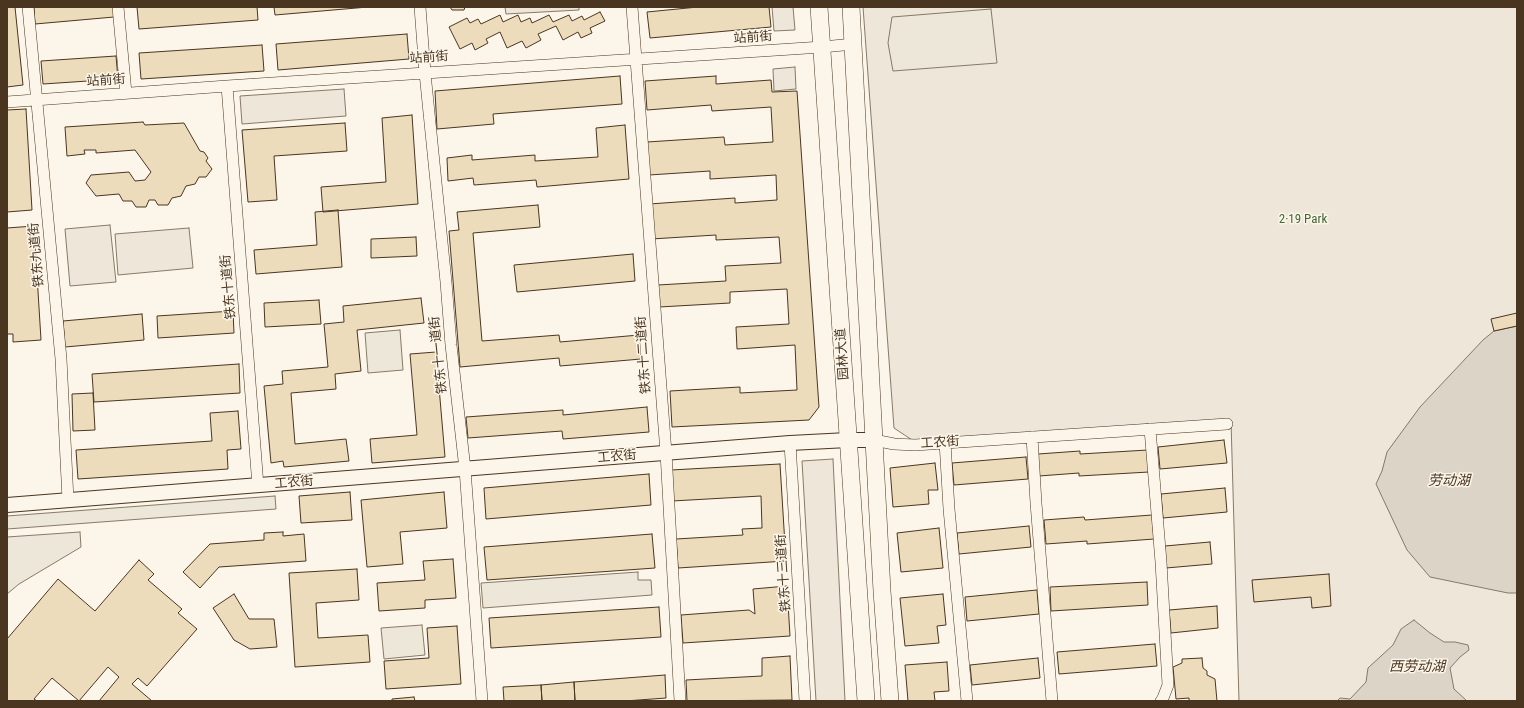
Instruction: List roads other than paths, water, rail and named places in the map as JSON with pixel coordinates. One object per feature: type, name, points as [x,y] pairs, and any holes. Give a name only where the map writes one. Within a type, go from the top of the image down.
[{"type":"main road","name":"园林大道","points":[[819,7],[866,701]]},
{"type":"main road","points":[[852,7],[882,591],[890,701]]},
{"type":"street","name":"铁东九道街","points":[[28,7],[61,359],[68,500]]},
{"type":"street","points":[[118,7],[126,93]]},
{"type":"street","name":"铁东十一道街","points":[[420,7],[451,345],[465,469],[482,701]]},
{"type":"street","name":"铁东十二道街","points":[[632,7],[666,453],[680,701]]},
{"type":"street","name":"站前街","points":[[7,102],[854,44]]},
{"type":"street","name":"铁东十道街","points":[[227,86],[258,486]]},
{"type":"street","points":[[847,418],[850,427],[855,433],[874,440]]},
{"type":"street","name":"工农街","points":[[7,505],[790,443],[874,440],[894,444],[915,445],[1227,424]]},
{"type":"street","points":[[1150,429],[1161,554],[1168,684],[1163,698],[1160,701]]},
{"type":"street","points":[[1032,436],[1052,701]]},
{"type":"street","points":[[945,442],[949,509],[967,701]]},
{"type":"street","name":"铁东十三道街","points":[[790,443],[806,701]]},
{"type":"water","name":"劳动湖","points":[[1517,326],[1517,593],[1508,593],[1430,577],[1407,550],[1376,484],[1382,471],[1387,452],[1420,407],[1483,340],[1494,331]]},
{"type":"water","name":"西劳动湖","points":[[1414,620],[1444,642],[1455,642],[1468,645],[1469,650],[1450,668],[1454,689],[1467,701],[1337,701],[1340,698],[1350,699],[1366,682],[1368,668],[1393,645],[1401,629]]},
{"type":"park label","name":"2·19 Park","points":[[1303,220]]}]
